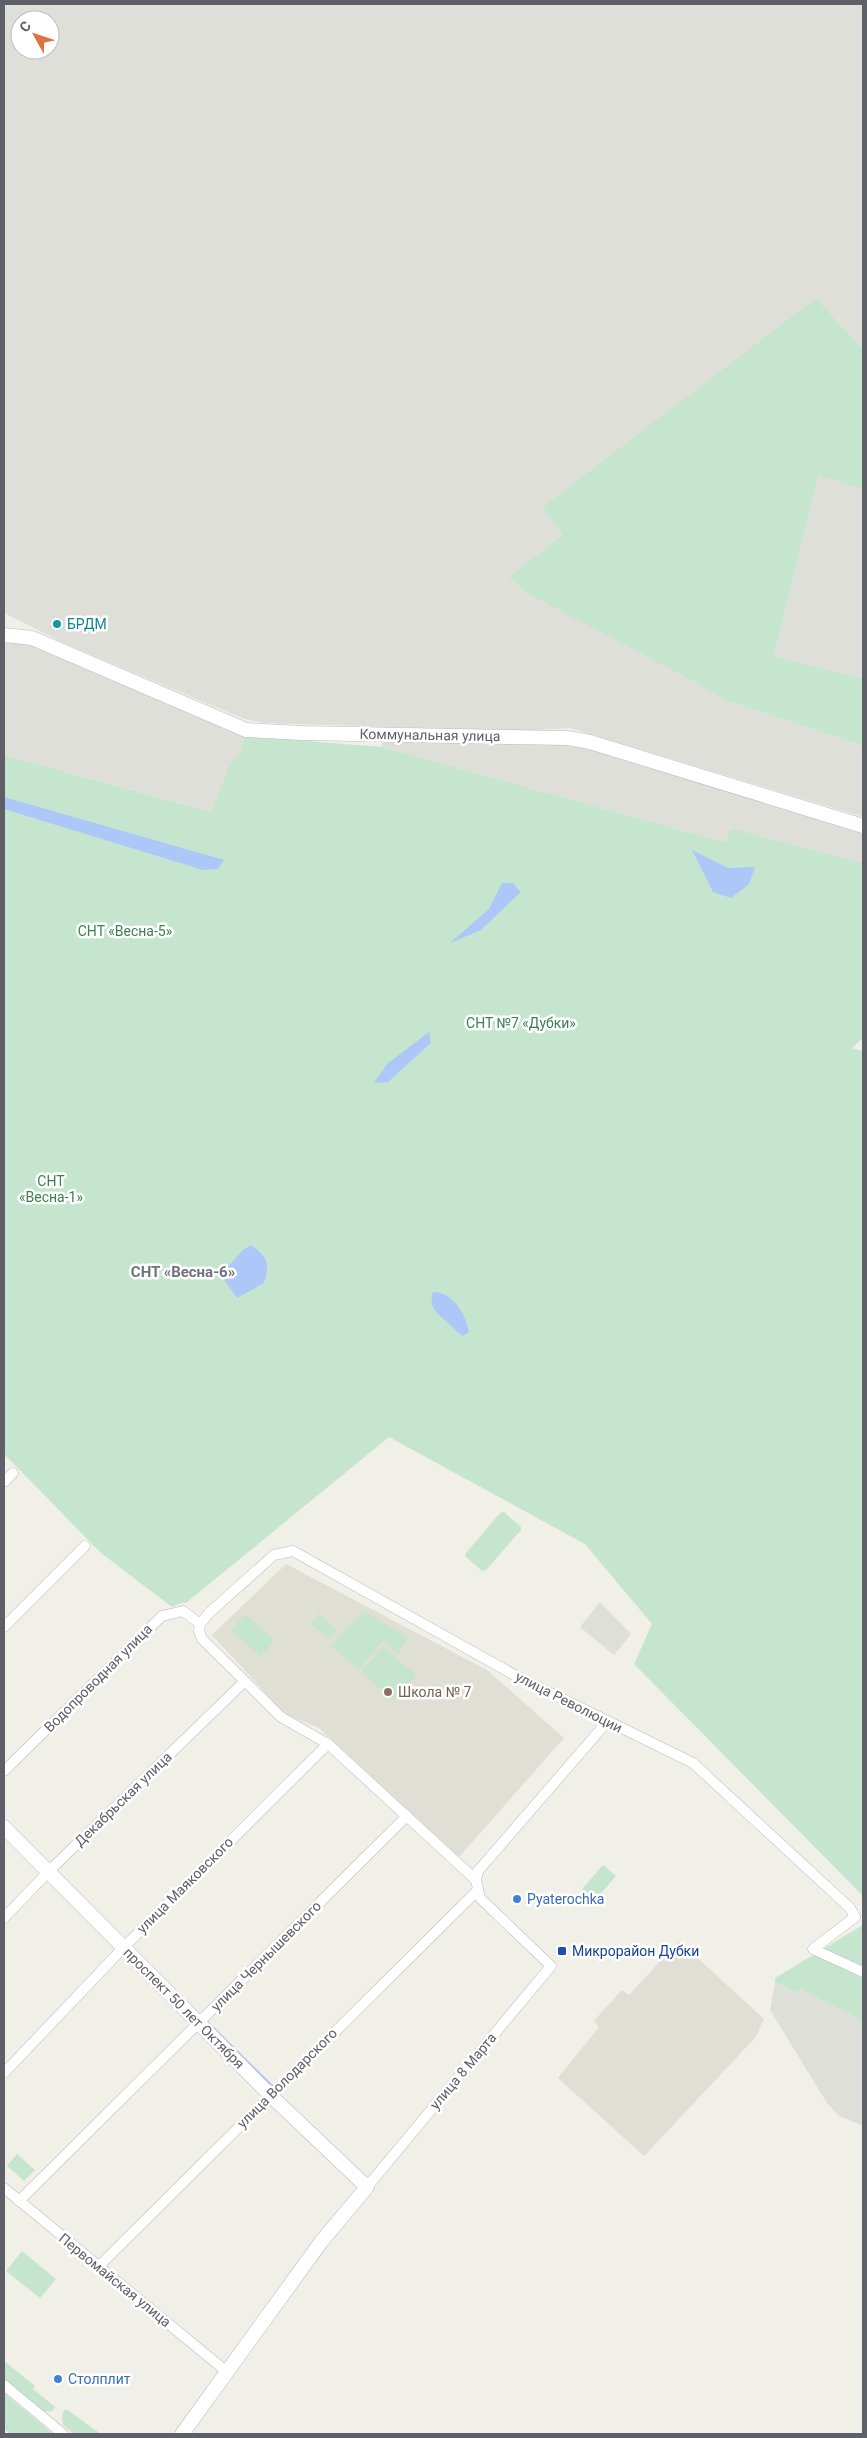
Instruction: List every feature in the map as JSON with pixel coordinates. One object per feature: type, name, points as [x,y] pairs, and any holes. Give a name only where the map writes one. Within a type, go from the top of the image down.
[{"type":"street","name":"Коммунальная улица","points":[[4,634],[32,638],[246,730],[302,734],[567,738],[590,742],[863,826]]},
{"type":"street","points":[[4,1482],[12,1473]]},
{"type":"street","points":[[4,1627],[85,1546]]},
{"type":"street","name":"улица Революции","points":[[200,1624],[209,1612],[274,1555],[282,1551],[293,1551],[518,1677],[693,1763],[850,1908],[855,1917],[813,1949],[863,1972]]},
{"type":"street","name":"Водопроводная улица","points":[[4,1772],[162,1616],[184,1611],[200,1624]]},
{"type":"street","points":[[200,1624],[199,1631],[202,1639],[281,1718],[328,1744],[407,1816],[476,1886]]},
{"type":"street","name":"Декабрьская улица","points":[[4,1918],[48,1872],[244,1682]]},
{"type":"street","points":[[476,1886],[478,1871],[607,1722]]},
{"type":"street","name":"улица Маяковского","points":[[4,2073],[124,1946],[328,1744]]},
{"type":"street","name":"улица Чернышевского","points":[[19,2201],[407,1816]]},
{"type":"street","name":"проспект 50 лет Октября","points":[[4,1827],[270,2094],[367,2187]]},
{"type":"street","name":"улица Володарского","points":[[99,2266],[476,1886]]},
{"type":"street","name":"улица 8 Марта","points":[[182,2434],[321,2242],[550,1966],[480,1898],[476,1886]]},
{"type":"street","name":"Первомайская улица","points":[[4,2188],[227,2372]]},
{"type":"street","points":[[4,2385],[63,2434]]},
{"type":"shaded area","points":[[4,4],[863,4],[863,349],[816,298],[544,510],[563,534],[724,700],[863,746],[863,817],[570,728],[519,731],[265,723],[244,719],[64,643],[4,613]]},
{"type":"shaded area","points":[[818,474],[863,489],[863,679],[774,656]]},
{"type":"shaded area","points":[[4,640],[24,642],[245,736],[241,750],[228,768],[213,812],[4,755]]},
{"type":"shaded area","points":[[381,736],[562,740],[863,831],[863,863],[731,828],[724,842],[382,747]]},
{"type":"shaded area","name":"Школа № 7","points":[[286,1564],[487,1670],[564,1738],[459,1857],[319,1728],[285,1714],[212,1635]]},
{"type":"shaded area","points":[[600,1602],[631,1634],[614,1655],[580,1627]]},
{"type":"shaded area","points":[[679,1941],[764,2019],[755,2038],[644,2156],[558,2078],[599,2027],[594,2021],[601,2013],[622,1990],[629,1995]]},
{"type":"shaded area","points":[[775,1983],[797,1993],[800,1989],[863,2021],[863,2126],[839,2116],[827,2103],[770,2010]]},
{"type":"green space","points":[[816,298],[863,349],[863,489],[818,475],[774,656],[863,679],[863,746],[724,700],[714,692],[527,593],[509,577],[563,535],[544,510],[544,506]]},
{"type":"green space","points":[[245,736],[382,747],[724,842],[731,828],[863,863],[863,1038],[852,1048],[863,1051],[863,1896],[634,1664],[652,1624],[585,1544],[389,1437],[186,1603],[172,1607],[101,1553],[4,1454],[4,755],[212,812],[228,768],[241,750]]},
{"type":"green space","points":[[504,1512],[521,1527],[521,1530],[486,1570],[482,1571],[465,1556],[466,1553],[500,1513]]},
{"type":"green space","points":[[363,1611],[409,1637],[398,1654],[383,1641],[359,1670],[331,1646]]},
{"type":"green space","points":[[319,1613],[337,1630],[329,1639],[310,1623]]},
{"type":"green space","points":[[245,1614],[275,1640],[261,1657],[231,1630]]},
{"type":"green space","points":[[383,1646],[416,1675],[394,1701],[361,1672]]},
{"type":"green space","points":[[603,1865],[616,1876],[595,1900],[582,1889]]},
{"type":"green space","points":[[863,1925],[863,2021],[800,1989],[798,1993],[775,1983],[775,1978]]},
{"type":"green space","points":[[17,2154],[35,2170],[24,2181],[7,2166]]},
{"type":"green space","points":[[22,2251],[56,2279],[40,2298],[6,2271]]},
{"type":"green space","points":[[4,2361],[35,2386],[33,2389],[55,2407],[52,2411],[43,2412],[4,2379]]},
{"type":"green space","points":[[4,2393],[53,2434],[10,2434],[4,2429]]},
{"type":"green space","points":[[66,2409],[101,2434],[74,2434],[63,2425],[62,2414]]},
{"type":"water","points":[[4,797],[224,860],[218,869],[203,870],[4,809]]},
{"type":"water","points":[[692,850],[728,868],[755,867],[749,884],[731,898],[713,892]]},
{"type":"water","points":[[502,883],[513,883],[521,892],[481,930],[450,943],[489,909]]},
{"type":"water","points":[[429,1032],[431,1043],[388,1082],[374,1083],[387,1064]]},
{"type":"water","points":[[251,1245],[261,1253],[266,1261],[267,1270],[264,1283],[237,1298],[224,1280],[223,1272],[243,1250]]},
{"type":"water","points":[[433,1292],[447,1295],[457,1305],[465,1318],[469,1332],[463,1336],[434,1310],[432,1302]]},
{"type":"waterway","points":[[206,2021],[272,2086]]},
{"type":"place","name":"БРДМ","points":[[57,624]]},
{"type":"place","name":"Школа № 7","points":[[388,1692]]},
{"type":"place","name":"Pyaterochka","points":[[517,1899]]},
{"type":"place","name":"Микрорайон Дубки","points":[[562,1951]]},
{"type":"place","name":"Столплит","points":[[58,2379]]},
{"type":"district","name":"СНТ «Весна-6»","points":[[183,1272]]},
{"type":"park label","name":"СНТ «Весна-5»","points":[[125,931]]},
{"type":"park label","name":"СНТ №7 «Дубки»","points":[[521,1023]]},
{"type":"park label","name":"СНТ «Весна-1»","points":[[51,1190]]}]
